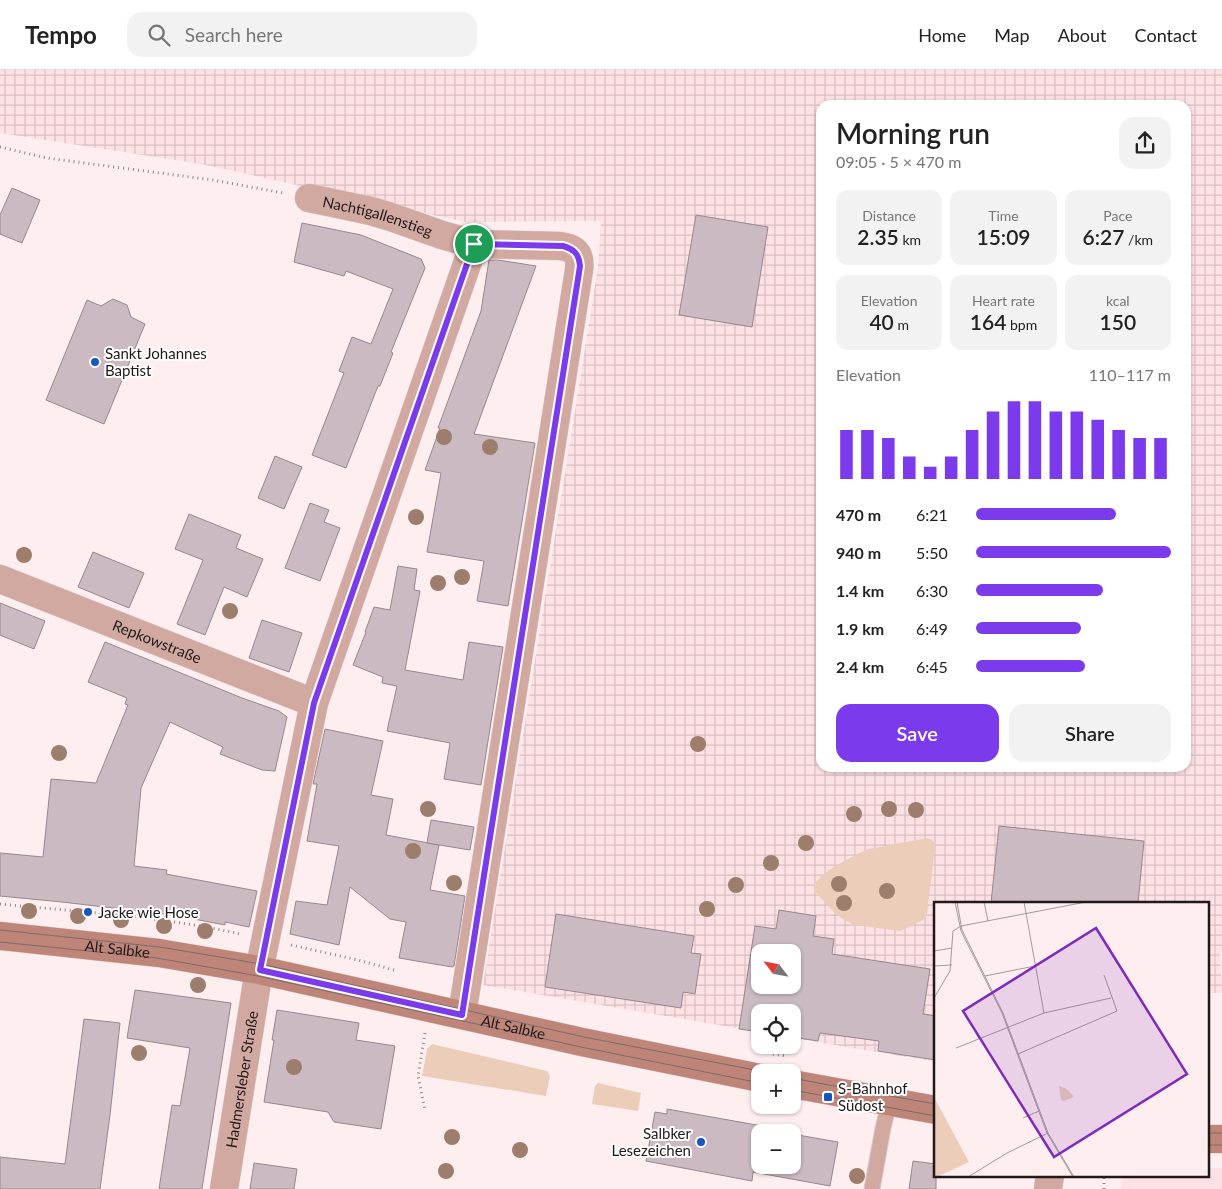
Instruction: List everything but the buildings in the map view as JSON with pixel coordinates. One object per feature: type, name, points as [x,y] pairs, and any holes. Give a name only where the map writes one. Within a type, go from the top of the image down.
[{"type":"main road","name":"Alt Salbke","points":[[0,936],[159,953],[260,970],[592,1044],[751,1076]]},
{"type":"main road","points":[[801,1086],[934,1110]]},
{"type":"street","name":"Nachtigallenstieg","points":[[309,198],[371,211],[442,236],[474,244],[563,246],[572,249],[580,262],[462,1015]]},
{"type":"street","name":"Hadmersleber Straße","points":[[224,1189],[260,970],[314,703],[474,244]]},
{"type":"street","name":"Repkowstraße","points":[[0,580],[314,703]]},
{"type":"street","points":[[1048,1189],[1050,1176]]},
{"type":"lane","points":[[872,1189],[888,1108],[887,1102]]},
{"type":"path","points":[[0,147],[47,158],[213,180],[309,198]]},
{"type":"path","points":[[0,904],[152,919],[206,926],[243,934]]},
{"type":"path","points":[[425,1110],[418,1076],[429,1008]]},
{"type":"path","points":[[1104,1176],[1104,1189]]},
{"type":"shaded area","points":[[0,70],[1222,70],[1222,952],[1220,953],[1222,993],[1210,993],[1210,902],[934,902],[934,1062],[801,1039],[801,1004],[751,1004],[751,1030],[483,985],[598,267],[601,221],[465,222],[201,164],[0,133]]},
{"type":"shaded area","points":[[927,838],[931,839],[935,847],[927,914],[923,920],[900,931],[854,925],[836,914],[815,891],[814,885],[821,876],[859,853],[869,849]]},
{"type":"shaded area","points":[[432,1044],[547,1071],[550,1076],[546,1096],[422,1076],[427,1049]]},
{"type":"shaded area","points":[[598,1083],[641,1093],[638,1111],[592,1104],[595,1086]]},
{"type":"shaded area","points":[[1210,1168],[1222,1168],[1222,1189],[1121,1189],[1122,1176],[1210,1176]]},
{"type":"tram line","points":[[0,930],[160,947],[261,964],[584,1037],[751,1069]]},
{"type":"tram line","points":[[0,942],[157,958],[258,976],[581,1047],[751,1081]]},
{"type":"tram line","points":[[801,1080],[934,1104]]},
{"type":"tram line","points":[[801,1092],[934,1116]]},
{"type":"tram line","points":[[1210,1133],[1222,1133]]},
{"type":"tram line","points":[[1210,1145],[1222,1145]]},
{"type":"place","name":"Sankt Johannes Baptist","points":[[95,362]]},
{"type":"place","name":"Jacke wie Hose","points":[[88,912]]},
{"type":"place","name":"S-Bahnhof Südost","points":[[828,1097]]},
{"type":"place","name":"Salbker Lesezeichen","points":[[701,1142]]},
{"type":"route","points":[[474,244],[563,246],[575,252],[580,266],[462,1015],[260,970],[314,703],[474,244]]}]
